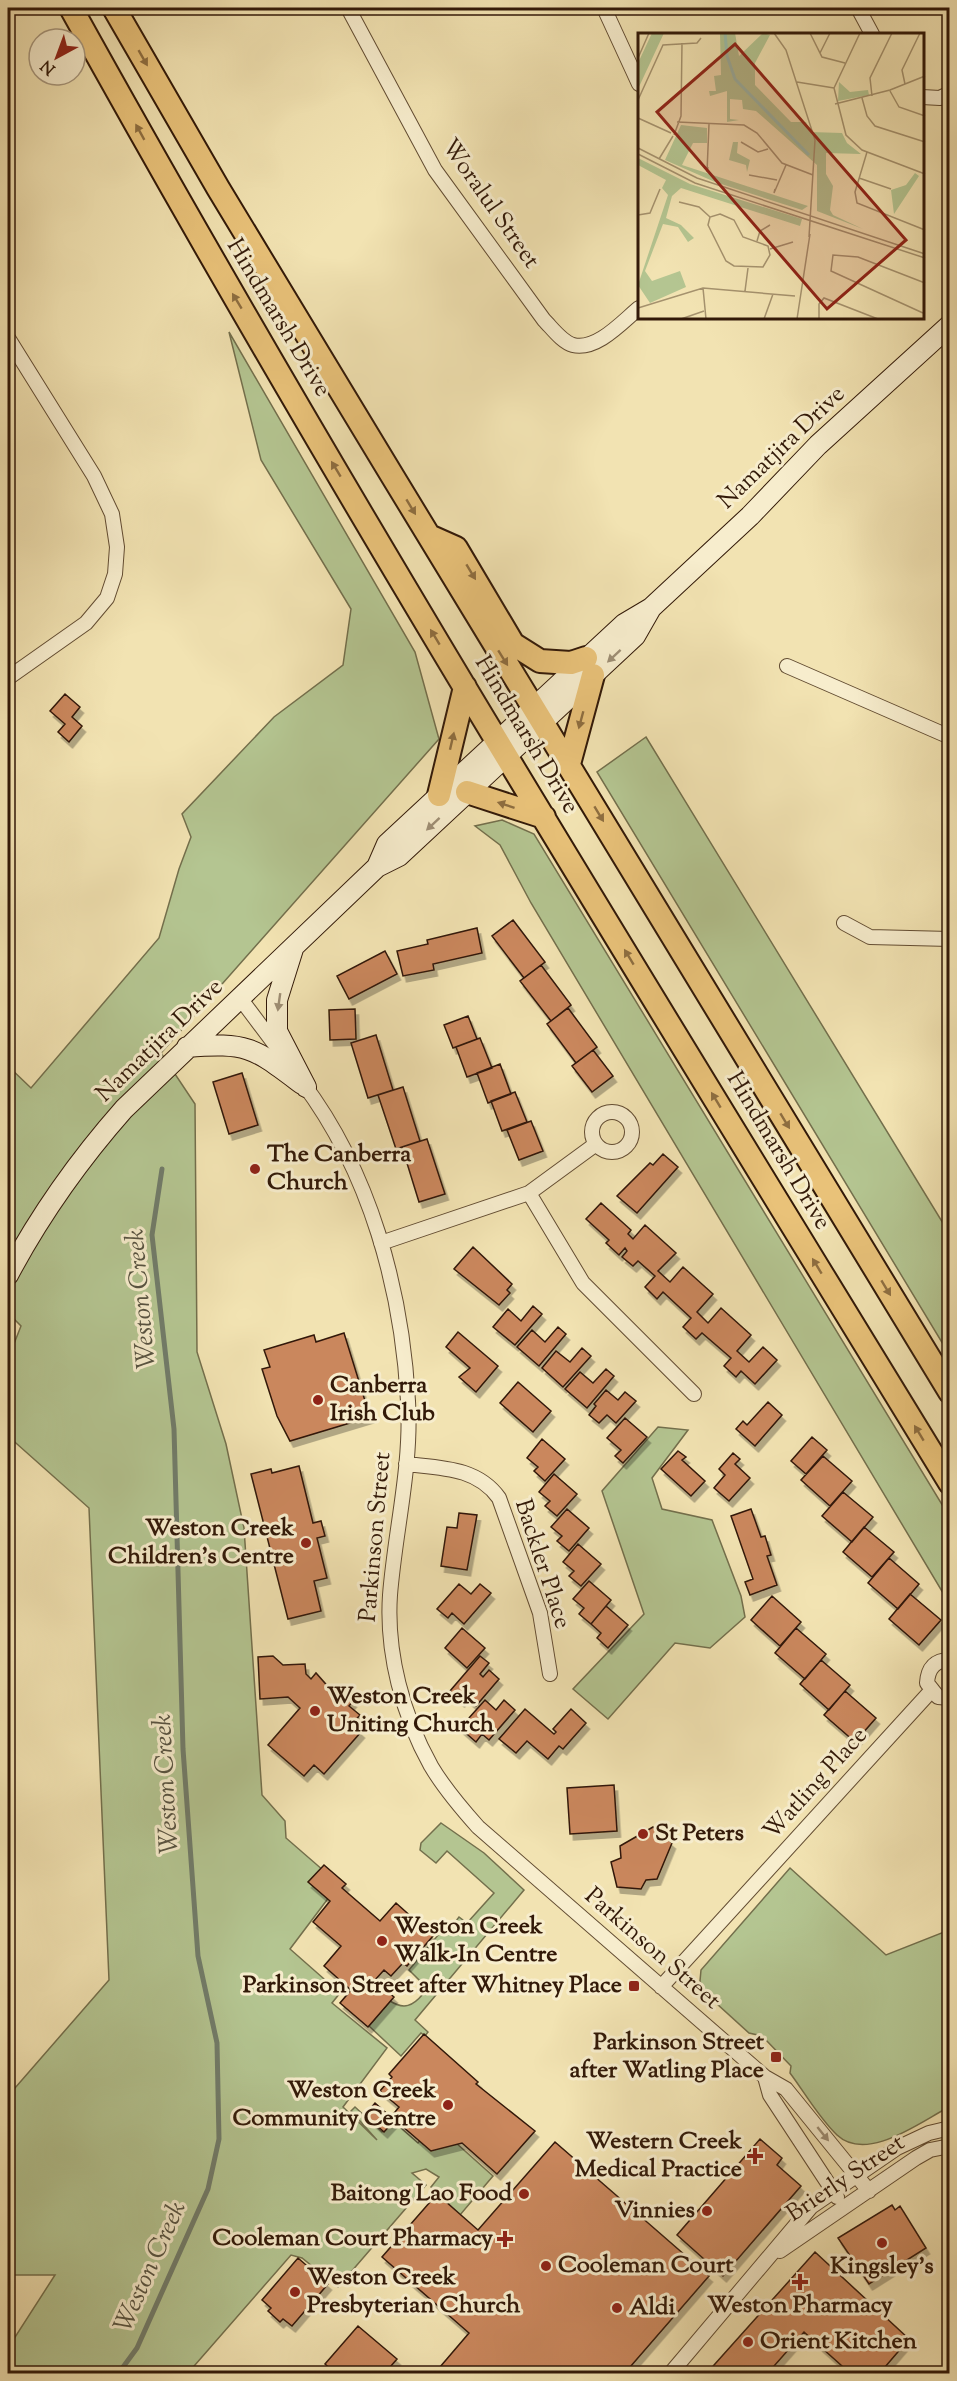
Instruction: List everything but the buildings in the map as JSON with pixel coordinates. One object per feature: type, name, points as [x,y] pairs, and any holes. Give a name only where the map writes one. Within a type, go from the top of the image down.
[{"type":"main road","name":"Hindmarsh Drive","points":[[71,8],[171,189],[465,687],[950,1483]]},
{"type":"main road","name":"Hindmarsh Drive","points":[[114,8],[218,188],[950,1392]]},
{"type":"main road","name":"Namatjira Drive","points":[[377,867],[387,843],[440,795],[502,749],[590,667],[624,624],[651,608],[750,516],[818,445],[950,325]]},
{"type":"main road","points":[[429,536],[456,548],[513,644],[540,662],[571,663],[590,667],[569,764]]},
{"type":"main road","points":[[440,795],[465,687]]},
{"type":"main road","name":"Namatjira Drive","points":[[8,1275],[29,1236],[69,1177],[90,1148],[124,1109],[377,867],[399,856],[467,792],[502,749]]},
{"type":"main road","points":[[467,792],[544,817]]},
{"type":"main road","points":[[293,946],[277,1000],[277,1031],[306,1087]]},
{"type":"main road","points":[[187,1047],[223,1044],[247,1048],[263,1056],[306,1087]]},
{"type":"street","name":"Woralul Street","points":[[348,8],[435,170],[544,320],[563,340],[573,345],[583,345],[605,335],[638,309]]},
{"type":"street","points":[[604,8],[638,82]]},
{"type":"street","points":[[858,8],[871,33]]},
{"type":"street","points":[[924,97],[940,98],[950,93]]},
{"type":"street","points":[[8,338],[94,476],[112,514],[117,547],[115,574],[107,598],[86,623],[8,678]]},
{"type":"street","points":[[787,666],[950,737]]},
{"type":"street","points":[[844,923],[870,938],[950,939]]},
{"type":"street","name":"Parkinson Street","points":[[240,998],[306,1087],[332,1130],[364,1192],[381,1243],[396,1303],[408,1402],[406,1464],[390,1597],[391,1633],[397,1682],[431,1765],[454,1800],[478,1827],[765,2077],[786,2089],[869,2192]]},
{"type":"street","points":[[381,1243],[529,1193],[596,1144]]},
{"type":"street","points":[[529,1193],[583,1284],[694,1394]]},
{"type":"street","name":"Backler Place","points":[[406,1464],[469,1473],[490,1485],[499,1498],[540,1613],[550,1674]]},
{"type":"street","points":[[950,1660],[938,1661],[927,1674],[931,1691],[938,1697],[950,1698]]},
{"type":"street","name":"Watling Place","points":[[661,1987],[931,1691]]},
{"type":"street","name":"Parkinson Street","points":[[765,2077],[770,2095],[833,2192],[847,2207]]},
{"type":"street","name":"Brierly Street","points":[[670,2373],[811,2207],[897,2148],[929,2133],[950,2128]]},
{"type":"street","name":"Brierly Street","points":[[770,2257],[930,2150],[950,2146]]},
{"type":"green space","points":[[229,332],[415,652],[439,739],[161,1053],[195,1104],[197,1352],[226,1444],[244,1528],[262,1795],[285,1821],[286,1838],[339,1884],[290,1949],[340,1993],[332,2003],[387,2048],[343,2107],[377,2140],[351,2111],[355,2107],[382,2132],[392,2120],[418,2143],[422,2138],[456,2143],[493,2176],[460,2215],[431,2187],[439,2177],[426,2169],[412,2173],[426,2185],[338,2287],[302,2258],[291,2255],[188,2373],[8,2373],[8,2348],[55,2275],[8,2275],[8,2096],[109,1980],[89,1508],[8,1436],[8,1359],[21,1326],[8,1313],[8,1066],[31,1088],[159,938],[191,837],[182,814],[274,717],[343,665],[351,609],[261,460]]},
{"type":"green space","points":[[646,737],[949,1233],[949,1354],[597,772]]},
{"type":"green space","points":[[502,820],[534,834],[949,1516],[949,1603],[531,903],[500,845],[475,826]]},
{"type":"green space","points":[[658,1427],[688,1430],[652,1478],[662,1509],[712,1520],[741,1596],[745,1617],[710,1648],[675,1643],[608,1719],[573,1689],[644,1614],[602,1491]]},
{"type":"green space","points":[[441,1823],[484,1853],[524,1890],[415,2020],[428,2032],[425,2036],[421,2033],[401,2056],[369,2026],[390,2001],[404,2006],[416,2001],[423,1994],[420,1981],[409,1970],[439,1934],[434,1927],[440,1920],[450,1929],[459,1917],[467,1923],[494,1893],[447,1851],[436,1863],[420,1850],[421,1843]]},
{"type":"green space","points":[[790,1868],[886,1955],[949,1930],[949,2107],[893,2137],[863,2145],[849,2142],[837,2135],[818,2113],[790,2073],[791,2066],[762,2036],[749,2033],[705,1993],[700,1981],[701,1970]]},
{"type":"waterway","name":"Weston Creek","points":[[118,2374],[137,2348],[208,2189],[219,2139],[217,2043],[198,1956],[183,1749],[174,1429],[152,1235],[162,1169]]},
{"type":"place","name":"The Canberra Church","points":[[255,1169]]},
{"type":"place","name":"Canberra Irish Club","points":[[318,1400]]},
{"type":"place","name":"Weston Creek Children’s Centre","points":[[306,1543]]},
{"type":"place","name":"Weston Creek Uniting Church","points":[[315,1711]]},
{"type":"place","name":"St Peters","points":[[643,1834]]},
{"type":"place","name":"Weston Creek Walk-In Centre","points":[[382,1941]]},
{"type":"place","name":"Parkinson Street after Whitney Place","points":[[634,1986]]},
{"type":"place","name":"Parkinson Street after Watling Place","points":[[776,2057]]},
{"type":"place","name":"Weston Creek Community Centre","points":[[448,2105]]},
{"type":"place","name":"Western Creek Medical Practice","points":[[755,2156]]},
{"type":"place","name":"Baitong Lao Food","points":[[524,2194]]},
{"type":"place","name":"Vinnies","points":[[707,2211]]},
{"type":"place","name":"Cooleman Court Pharmacy","points":[[505,2239]]},
{"type":"place","name":"Kingsley's","points":[[882,2243]]},
{"type":"place","name":"Cooleman Court","points":[[546,2266]]},
{"type":"place","name":"Weston Pharmacy","points":[[800,2282]]},
{"type":"place","name":"Weston Creek Presbyterian Church","points":[[295,2292]]},
{"type":"place","name":"Aldi","points":[[617,2308]]},
{"type":"place","name":"Orient Kitchen","points":[[748,2342]]}]
